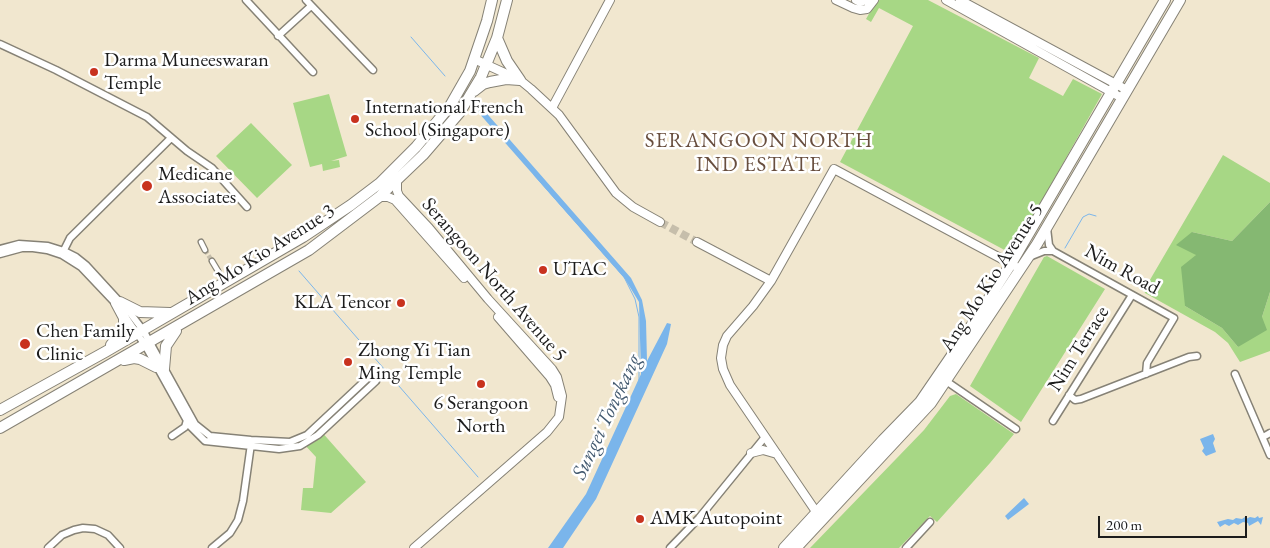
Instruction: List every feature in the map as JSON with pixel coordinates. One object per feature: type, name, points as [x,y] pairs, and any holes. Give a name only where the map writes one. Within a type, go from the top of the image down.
[{"type":"main road","name":"Ang Mo Kio Avenue 3","points":[[0,410],[105,352],[303,237],[380,183],[416,147],[450,106],[470,71],[492,0]]},
{"type":"main road","name":"Ang Mo Kio Avenue 3","points":[[0,428],[309,250],[397,182],[460,112],[486,64],[497,38],[507,0]]},
{"type":"main road","name":"Ang Mo Kio Avenue 5","points":[[796,548],[883,440],[920,402],[959,345],[1011,264],[1165,0]]},
{"type":"main road","name":"Ang Mo Kio Avenue 5","points":[[784,548],[820,517],[922,414],[946,381],[1021,270],[1180,0]]},
{"type":"main road","points":[[497,38],[507,61],[520,80]]},
{"type":"main road","points":[[472,92],[483,84],[490,82],[506,79],[520,80]]},
{"type":"main road","points":[[233,278],[233,282],[239,290]]},
{"type":"main road","points":[[118,303],[140,312],[170,313]]},
{"type":"main road","points":[[105,352],[120,334],[124,325],[124,318],[118,303]]},
{"type":"main road","points":[[113,363],[134,358],[144,360],[160,368],[166,346],[182,324]]},
{"type":"street","points":[[246,0],[313,72]]},
{"type":"street","points":[[306,0],[373,70]]},
{"type":"street","points":[[552,108],[610,0]]},
{"type":"street","points":[[836,0],[860,10],[867,9],[874,0]]},
{"type":"street","points":[[856,0],[860,2],[867,0]]},
{"type":"street","points":[[946,0],[1124,94]]},
{"type":"street","points":[[960,0],[1102,76],[1113,88]]},
{"type":"street","points":[[278,36],[311,6]]},
{"type":"street","points":[[0,44],[138,112],[157,124],[171,138],[212,168],[248,207]]},
{"type":"street","points":[[474,59],[520,80],[560,115],[616,193],[633,207],[660,222]]},
{"type":"street","points":[[1102,76],[1122,74]]},
{"type":"street","points":[[1104,102],[1116,108]]},
{"type":"street","points":[[63,253],[70,238],[171,138]]},
{"type":"street","points":[[820,517],[730,385],[723,369],[721,358],[723,345],[728,336],[771,281],[834,169],[1021,270]]},
{"type":"street","name":"Serangoon North Avenue 5","points":[[397,182],[399,196],[552,369],[558,377],[562,396],[559,417],[547,432],[414,548]]},
{"type":"street","name":"Serangoon North Avenue 5","points":[[379,197],[395,200],[550,377],[555,385],[558,396],[558,404],[554,415],[545,429],[408,548]]},
{"type":"street","points":[[1047,227],[1047,238],[1053,251]]},
{"type":"street","points":[[201,242],[205,250]]},
{"type":"street","points":[[697,242],[771,281]]},
{"type":"street","points":[[0,249],[20,244],[48,246],[63,253],[81,267],[118,303],[140,331],[187,420],[205,441],[251,443],[290,442],[307,435],[370,376],[378,376],[376,382],[318,434],[300,446],[279,449],[251,443],[210,436],[202,431],[195,424],[160,368]]},
{"type":"street","points":[[0,254],[22,248],[63,253]]},
{"type":"street","points":[[1028,258],[1044,251],[1053,251]]},
{"type":"street","name":"Nim Road","points":[[1053,251],[1174,318],[1147,362],[1146,374]]},
{"type":"street","points":[[212,260],[218,271]]},
{"type":"street","name":"Nim Terrace","points":[[1053,421],[1132,295]]},
{"type":"street","points":[[1069,395],[1075,400],[1080,399],[1189,357],[1197,356]]},
{"type":"street","points":[[1235,374],[1270,455]]},
{"type":"street","points":[[946,381],[1016,429]]},
{"type":"street","points":[[364,382],[369,388]]},
{"type":"street","points":[[172,436],[185,427],[187,420]]},
{"type":"street","points":[[1262,437],[1270,433]]},
{"type":"street","points":[[670,548],[699,518],[750,453],[765,437]]},
{"type":"street","points":[[212,548],[230,533],[237,524],[242,510],[251,443]]},
{"type":"street","points":[[750,453],[763,450],[777,454]]},
{"type":"street","points":[[906,548],[930,522]]},
{"type":"street","points":[[50,548],[63,537],[83,530],[94,531],[107,537],[118,548]]},
{"type":"green space","points":[[877,0],[928,0],[1039,58],[1029,78],[1063,96],[1073,79],[1102,94],[1012,254],[840,162],[913,26],[879,8],[871,22],[866,19]]},
{"type":"green space","points":[[329,94],[347,156],[331,161],[339,160],[340,167],[323,171],[322,164],[310,167],[293,103]]},
{"type":"green space","points":[[251,123],[292,165],[257,198],[216,156]]},
{"type":"green space","points":[[1223,155],[1270,183],[1270,202],[1232,241],[1192,232],[1196,255],[1185,306],[1222,328],[1238,347],[1262,317],[1270,292],[1270,351],[1240,362],[1228,343],[1215,332],[1145,293],[1144,290]]},
{"type":"green space","points":[[1270,202],[1270,292],[1262,317],[1267,330],[1238,347],[1222,328],[1185,306],[1181,267],[1196,255],[1176,245],[1192,232],[1232,241]]},
{"type":"green space","points":[[1047,256],[1105,289],[1021,422],[970,386],[1044,257]]},
{"type":"green space","points":[[956,394],[1014,434],[937,522],[930,516],[899,548],[810,548],[924,430],[950,396]]},
{"type":"green space","points":[[320,430],[366,482],[331,513],[301,510],[303,488],[313,488],[316,457],[303,443]]},
{"type":"water","points":[[482,108],[631,278],[642,300],[646,321],[647,361],[667,323],[671,324],[667,344],[596,499],[563,548],[548,548],[586,494],[641,374],[639,302],[625,279],[478,112]]},
{"type":"water","points":[[1213,434],[1216,452],[1206,456],[1202,451],[1204,448],[1200,439]]},
{"type":"water","points":[[1024,498],[1029,504],[1008,520],[1005,516]]},
{"type":"water","points":[[1258,516],[1259,518],[1263,517],[1261,525],[1258,521],[1249,526],[1248,523],[1243,522],[1238,525],[1234,523],[1229,526],[1225,524],[1220,527],[1217,522],[1245,517],[1246,519],[1250,517],[1255,518]]},
{"type":"waterway","points":[[411,37],[445,76]]},
{"type":"waterway","points":[[474,107],[478,112]]},
{"type":"waterway","name":"Sungei Tongkang","points":[[534,175],[624,277],[635,299],[639,317],[639,380]]},
{"type":"waterway","points":[[1065,248],[1083,217],[1089,214],[1096,216]]},
{"type":"waterway","points":[[299,271],[478,477]]},
{"type":"tunnel","points":[[660,222],[697,242]]},
{"type":"tunnel","points":[[205,250],[212,261]]},
{"type":"place","name":"Darma Muneeswaran Temple","points":[[94,72]]},
{"type":"place","name":"International French School (Singapore)","points":[[355,119]]},
{"type":"place","name":"Medicane Associates","points":[[147,186]]},
{"type":"place","name":"UTAC","points":[[543,270]]},
{"type":"place","name":"KLA Tencor","points":[[401,303]]},
{"type":"place","name":"Chen Family Clinic","points":[[25,344]]},
{"type":"place","name":"Zhong Yi Tian Ming Temple","points":[[348,362]]},
{"type":"place","name":"6 Serangoon North","points":[[481,384]]},
{"type":"place","name":"AMK Autopoint","points":[[640,519]]},
{"type":"district","name":"SERANGOON NORTH IND ESTATE","points":[[759,153]]}]
